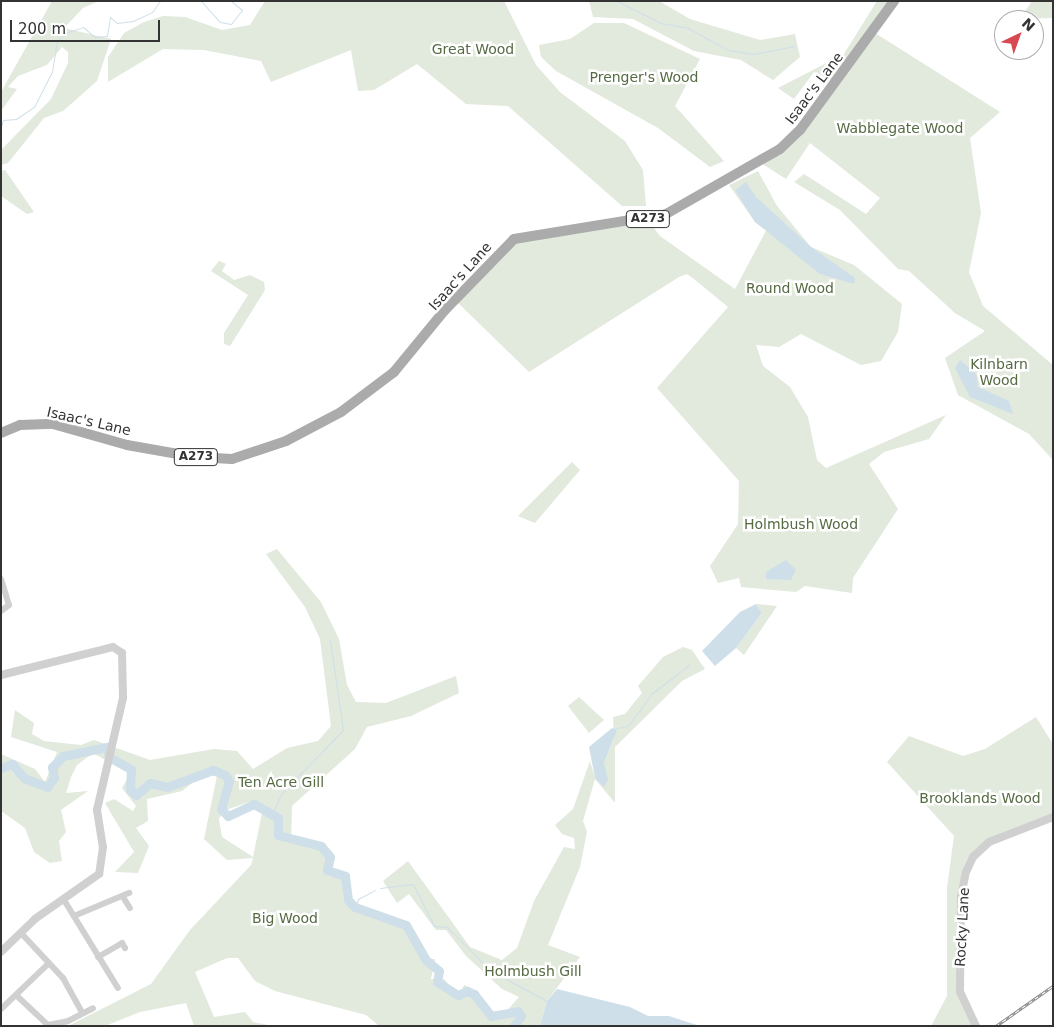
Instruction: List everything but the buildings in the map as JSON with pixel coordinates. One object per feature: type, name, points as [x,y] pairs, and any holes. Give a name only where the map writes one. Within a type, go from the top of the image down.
[{"type":"main road","name":"Isaac's Lane","points":[[1,432],[20,425],[53,424],[127,445],[195,458],[232,459],[286,441],[341,412],[394,372],[445,310],[514,239],[666,214],[780,150],[800,130],[894,1]]},
{"type":"street","points":[[1,579],[9,605],[1,611]]},
{"type":"street","points":[[1,675],[118,647],[123,698],[98,810],[103,847],[99,874],[21,933],[1,952]]},
{"type":"street","name":"Rocky Lane","points":[[976,1026],[960,991],[961,897],[966,872],[973,857],[989,842],[1053,817]]},
{"type":"street","points":[[74,916],[126,895],[130,908]]},
{"type":"street","points":[[64,900],[118,988]]},
{"type":"street","points":[[21,933],[49,963],[81,1011]]},
{"type":"street","points":[[98,957],[122,943],[125,948]]},
{"type":"street","points":[[1,1008],[49,963]]},
{"type":"street","points":[[16,994],[48,1024],[68,1021],[81,1011],[93,1008]]},
{"type":"green space","points":[[52,1],[99,1],[83,8],[64,28],[111,39],[97,81],[63,111],[44,118],[8,163],[1,165],[1,150],[51,99],[68,63],[68,52],[62,47],[47,65],[18,76],[8,87],[17,89],[1,111],[1,92]]},
{"type":"green space","name":"Great Wood","points":[[265,1],[504,1],[536,65],[560,92],[625,141],[643,170],[646,206],[622,206],[508,106],[466,104],[417,64],[374,90],[358,91],[351,50],[271,82],[261,61],[204,50],[163,49],[108,82],[108,57],[124,33],[144,22],[163,16],[185,17],[222,30],[250,25]]},
{"type":"green space","points":[[589,1],[659,1],[690,19],[760,40],[795,34],[800,57],[773,80],[741,60],[694,51],[633,19],[593,17]]},
{"type":"green space","name":"Wabblegate Wood","points":[[877,1],[898,1],[875,33],[1000,112],[970,138],[981,213],[969,272],[983,306],[1053,365],[1053,460],[1029,434],[958,395],[945,358],[985,331],[955,313],[909,271],[898,269],[840,210],[794,182],[804,174],[866,214],[880,198],[810,143],[786,179],[761,163],[780,149],[836,82],[814,72],[794,99],[778,88],[844,54]]},
{"type":"green space","points":[[1032,1],[1053,1],[1053,18],[1044,18],[1044,10],[1026,10]]},
{"type":"green space","name":"Prenger's Wood","points":[[594,23],[624,23],[700,59],[675,106],[724,161],[710,167],[658,128],[556,71],[541,57],[539,45],[570,39]]},
{"type":"green space","points":[[5,170],[34,212],[27,214],[1,196],[1,171]]},
{"type":"green space","name":"Holmbush Wood","points":[[758,171],[777,206],[811,247],[854,265],[902,304],[898,332],[881,361],[861,365],[801,334],[779,347],[756,345],[763,366],[790,387],[808,417],[817,460],[826,468],[946,415],[929,439],[884,452],[869,464],[898,509],[853,578],[852,593],[805,586],[796,592],[741,587],[739,578],[718,583],[710,566],[738,524],[739,481],[657,388],[728,307],[694,279],[687,274],[679,277],[529,372],[455,300],[514,239],[647,219],[660,236],[735,289],[767,229],[755,222],[729,185]]},
{"type":"green space","points":[[219,261],[226,264],[222,271],[234,280],[250,275],[264,282],[265,290],[230,346],[224,344],[224,333],[248,295],[211,271]]},
{"type":"green space","points":[[572,462],[580,470],[535,523],[518,516]]},
{"type":"green space","points":[[277,549],[321,602],[339,639],[347,685],[356,702],[386,703],[456,676],[459,693],[411,716],[367,727],[355,749],[292,806],[291,843],[323,842],[334,854],[328,875],[342,876],[344,902],[408,928],[424,959],[435,959],[431,979],[444,979],[459,997],[464,985],[473,989],[495,1015],[504,1014],[519,997],[502,989],[466,956],[446,930],[436,930],[409,894],[397,903],[383,881],[408,861],[470,947],[502,960],[517,948],[534,901],[564,847],[575,849],[574,838],[562,834],[555,825],[573,809],[590,761],[595,778],[604,763],[614,738],[613,717],[625,714],[642,693],[638,686],[663,657],[683,647],[692,650],[705,669],[682,681],[615,747],[615,803],[595,779],[583,821],[587,832],[580,867],[548,945],[580,957],[547,1001],[540,1026],[379,1026],[366,1015],[275,991],[255,981],[238,958],[227,958],[195,972],[214,1017],[245,1012],[253,1022],[273,1026],[194,1026],[186,1003],[140,1012],[105,1026],[68,1026],[151,984],[190,930],[251,865],[253,858],[227,860],[204,839],[217,776],[205,773],[182,791],[147,799],[148,821],[136,828],[149,846],[138,873],[115,872],[134,852],[105,803],[114,799],[133,811],[136,806],[122,788],[130,774],[93,753],[77,765],[71,777],[66,793],[88,791],[61,810],[66,832],[59,841],[62,861],[50,863],[34,852],[25,828],[1,811],[1,754],[35,769],[45,782],[57,752],[11,737],[15,710],[34,723],[32,734],[44,741],[81,745],[94,740],[150,760],[214,749],[237,751],[253,769],[287,748],[318,741],[331,726],[320,639],[305,607],[266,554]],"holes":[[[249,802],[262,813],[253,857],[222,837],[219,819],[223,811]]]},
{"type":"green space","points":[[756,604],[777,606],[744,655],[736,648],[762,613]]},
{"type":"green space","points":[[579,697],[604,720],[589,733],[568,706]]},
{"type":"green space","name":"Brooklands Wood","points":[[1036,717],[1053,744],[1053,817],[1008,834],[973,857],[966,872],[958,991],[974,1026],[931,1026],[947,996],[947,888],[954,836],[887,762],[909,736],[963,756],[985,749]]},
{"type":"shaded area","points":[[746,182],[756,197],[811,247],[855,278],[854,284],[820,274],[755,222],[735,190]]},
{"type":"shaded area","points":[[960,360],[976,374],[978,387],[1009,401],[1013,414],[970,397],[955,368]]},
{"type":"shaded area","points":[[786,560],[796,570],[791,580],[766,579],[766,572]]},
{"type":"shaded area","points":[[756,604],[762,613],[736,648],[715,666],[702,651],[740,612]]},
{"type":"shaded area","points":[[612,728],[617,730],[604,763],[608,780],[604,787],[595,778],[589,747]]},
{"type":"shaded area","points":[[557,989],[630,1007],[648,1016],[669,1016],[700,1026],[540,1026],[547,1001]]},
{"type":"waterway","points":[[1,127],[3,120],[16,119],[34,107],[52,72],[57,42],[65,33],[83,27],[95,37],[107,36],[110,17],[117,23],[133,21],[152,12],[160,1]]},
{"type":"waterway","points":[[201,1],[220,22],[231,24],[242,10],[231,1]]},
{"type":"waterway","points":[[617,1],[661,23],[688,28],[728,50],[754,54],[794,46]]},
{"type":"waterway","points":[[272,814],[282,793],[343,730],[330,640]]},
{"type":"waterway","points":[[616,728],[628,726],[651,694],[689,665]]},
{"type":"waterway","points":[[1,768],[12,764],[24,778],[47,787],[54,778],[52,767],[63,756],[107,747],[109,757],[131,769],[130,790],[136,795],[150,783],[167,787],[213,770],[225,775],[229,781],[221,809],[228,816],[254,804],[278,818],[278,835],[321,846],[330,857],[327,870],[345,876],[348,900],[355,907],[406,925],[426,960],[439,971],[437,982],[458,995],[467,991],[474,994],[491,1016],[518,1011],[521,1016],[514,1026]]},
{"type":"waterway","points":[[380,888],[413,884],[434,926],[447,927],[491,971],[547,1001]]},
{"type":"waterway","points":[[355,907],[358,899],[375,890]]},
{"type":"railway","points":[[996,1026],[1053,986]]},
{"type":"park label","name":"Round Wood","points":[[790,288]]},
{"type":"park label","name":"Kilnbarn Wood","points":[[999,372]]},
{"type":"park label","name":"Ten Acre Gill","points":[[281,782]]},
{"type":"park label","name":"Big Wood","points":[[285,918]]},
{"type":"park label","name":"Holmbush Gill","points":[[533,971]]}]
